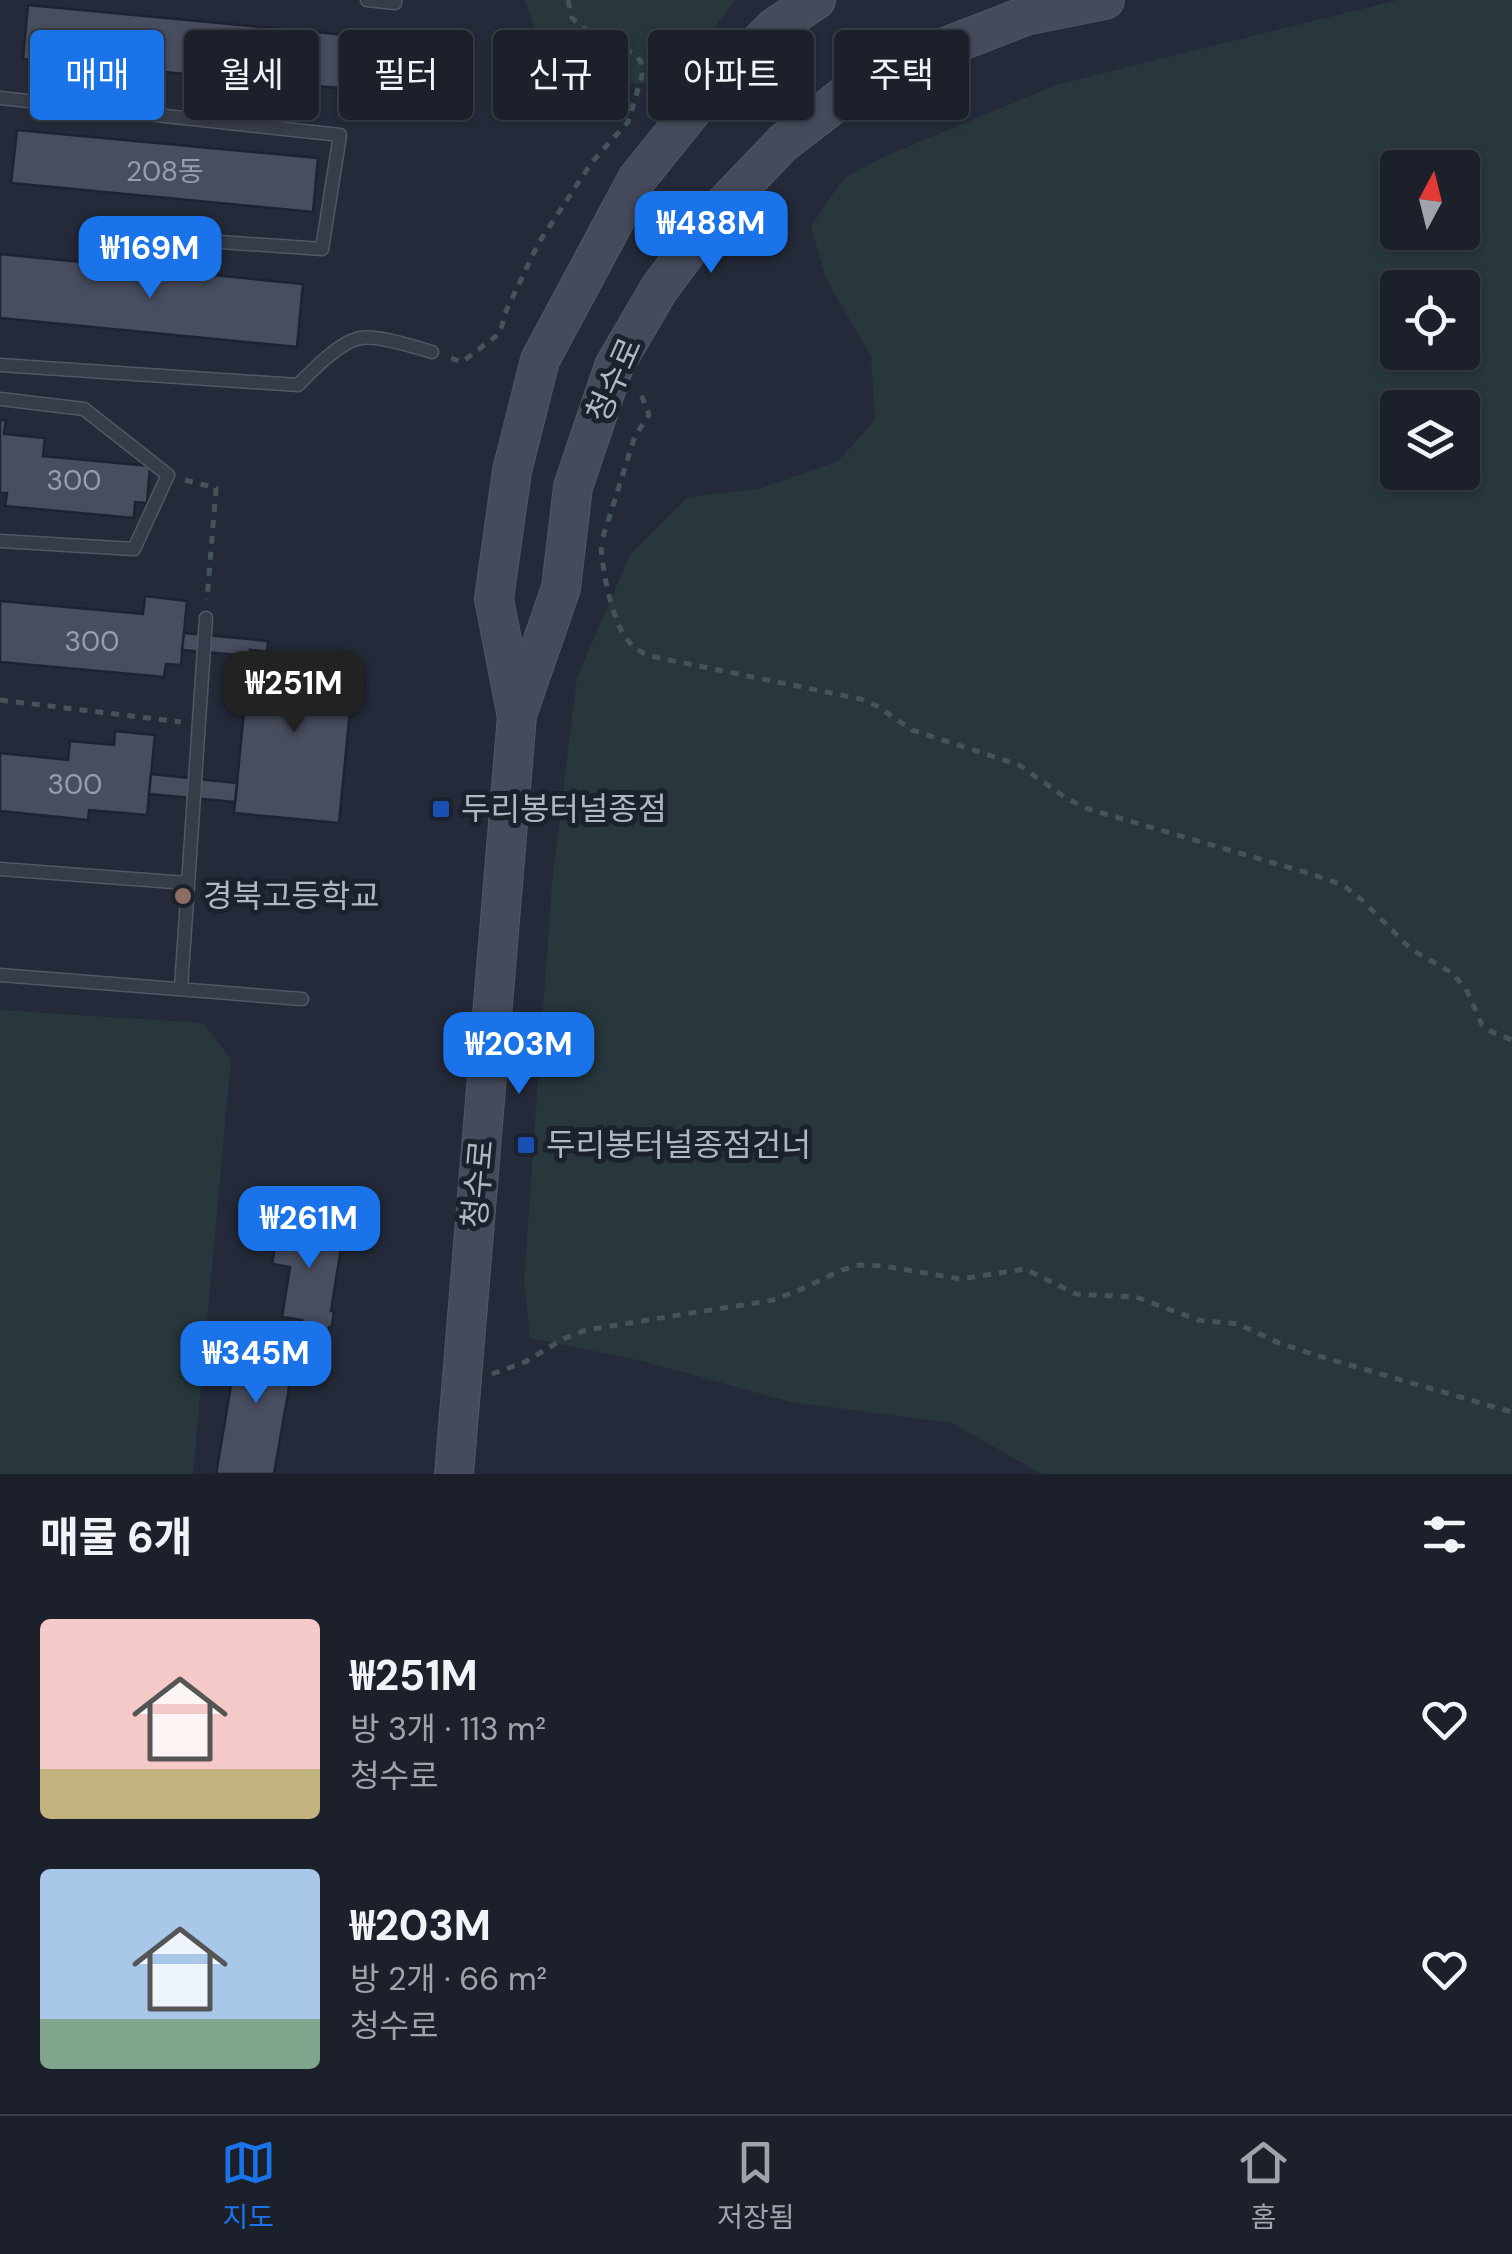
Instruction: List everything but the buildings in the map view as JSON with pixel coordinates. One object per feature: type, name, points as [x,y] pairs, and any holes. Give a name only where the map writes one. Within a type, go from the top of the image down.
[{"type":"main road","name":"청수로","points":[[517,715],[494,599],[512,471],[540,360],[637,179],[695,108],[775,27],[816,0]]},
{"type":"main road","name":"청수로","points":[[454,1474],[517,715],[561,588],[572,487],[614,366],[659,290],[714,215],[783,143],[860,84],[1025,16],[1105,0]]},
{"type":"lane","points":[[367,0],[395,0]]},
{"type":"lane","points":[[0,98],[340,135],[322,249],[118,235]]},
{"type":"lane","points":[[0,364],[298,385],[329,354],[361,338],[402,342],[432,352]]},
{"type":"lane","points":[[0,399],[84,409],[168,475],[134,549],[0,541]]},
{"type":"lane","points":[[181,988],[206,618]]},
{"type":"lane","points":[[0,868],[187,883]]},
{"type":"lane","points":[[0,975],[302,1000]]},
{"type":"path","points":[[432,352],[462,362],[500,332],[538,244],[592,162],[628,122],[642,76],[641,62],[635,54],[583,28],[572,18],[568,0]]},
{"type":"path","points":[[614,366],[640,391],[649,416],[634,436],[601,549],[620,628],[629,643],[642,653],[861,699],[912,730],[1018,765],[1088,809],[1343,885],[1410,949],[1460,980],[1482,1024],[1512,1040]]},
{"type":"path","points":[[168,475],[216,488],[206,618]]},
{"type":"path","points":[[0,700],[198,724]]},
{"type":"path","points":[[462,1386],[525,1362],[586,1330],[773,1300],[860,1264],[961,1280],[1025,1270],[1076,1294],[1136,1296],[1198,1320],[1238,1324],[1315,1355],[1512,1412]]},
{"type":"shaded area","points":[[525,0],[736,0],[712,30],[648,30],[648,85],[628,82],[628,30],[535,30]]},
{"type":"shaded area","points":[[1398,0],[1512,0],[1512,1474],[1042,1474],[952,1423],[790,1402],[642,1361],[530,1338],[524,1280],[552,882],[577,677],[630,555],[688,497],[759,489],[838,461],[875,420],[871,356],[826,279],[811,226],[843,179],[881,158],[1056,85]]},
{"type":"shaded area","points":[[0,1010],[203,1023],[231,1059],[193,1474],[0,1474]]},
{"type":"place","name":"두리봉터널종점","points":[[441,809]]},
{"type":"place","name":"경북고등학교","points":[[183,896]]},
{"type":"place","name":"두리봉터널종점건너","points":[[526,1145]]}]
